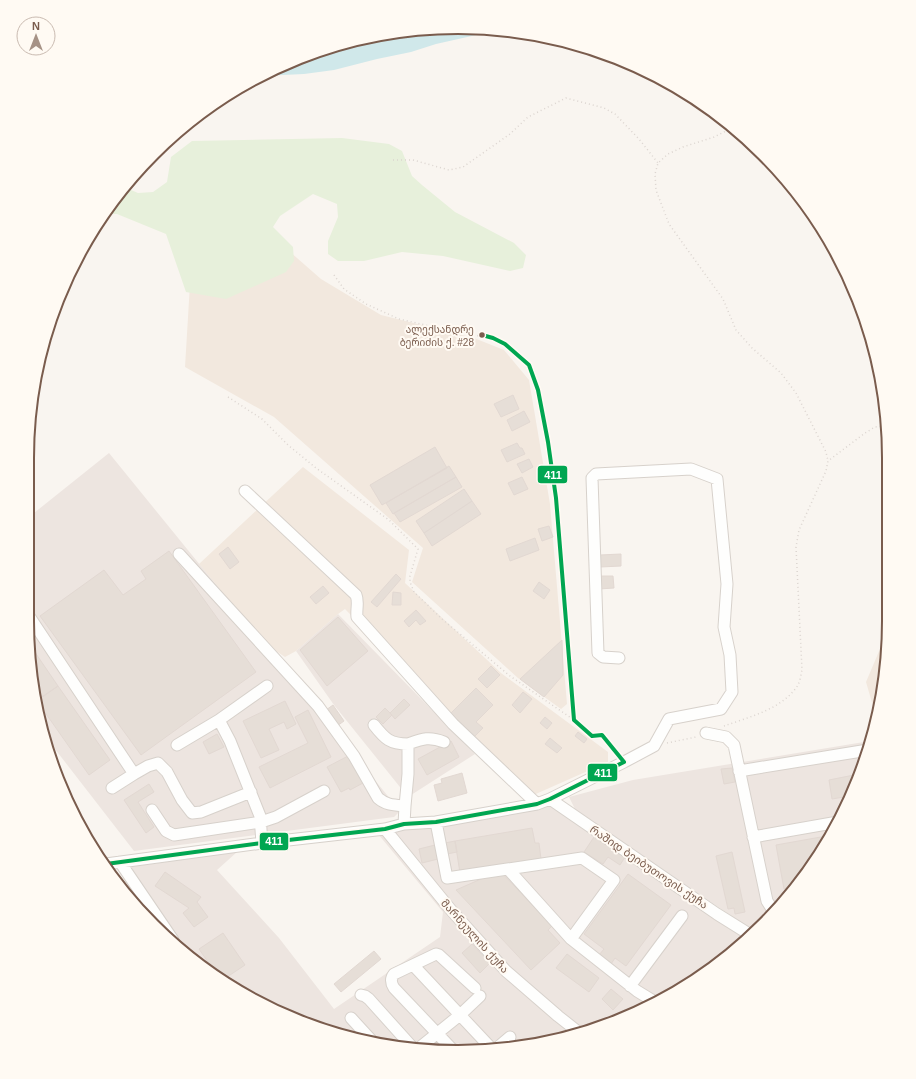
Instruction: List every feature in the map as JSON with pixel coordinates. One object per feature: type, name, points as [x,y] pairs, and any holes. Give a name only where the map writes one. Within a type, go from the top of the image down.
[{"type":"street","points":[[110,863],[262,843],[385,829],[404,824],[436,822],[537,804],[550,800],[654,746],[669,719],[721,709],[732,692],[730,655],[724,627],[727,584],[717,479],[691,469],[596,474],[592,478],[598,653],[603,657],[619,658]]},
{"type":"street","points":[[245,492],[356,595],[358,600],[356,609],[357,617],[453,724],[537,804]]},
{"type":"street","points":[[179,554],[318,706],[354,756],[378,798],[382,802],[392,805],[405,806]]},
{"type":"street","points":[[34,624],[134,774]]},
{"type":"street","points":[[177,745],[220,720],[267,686]]},
{"type":"street","points":[[220,720],[260,816],[262,843]]},
{"type":"street","points":[[374,725],[384,737],[398,744],[408,744],[426,738],[444,742]]},
{"type":"street","points":[[706,733],[726,737],[734,745],[766,901],[771,908]]},
{"type":"street","points":[[404,824],[408,774],[408,744]]},
{"type":"street","points":[[739,771],[861,751]]},
{"type":"street","points":[[112,788],[148,766],[158,763],[167,772],[182,800],[192,813],[201,812],[251,792]]},
{"type":"street","points":[[152,810],[166,831],[174,835],[261,822],[276,817],[324,791]]},
{"type":"street","name":"რაშიდ ბეიბუთოვის ქუჩა","points":[[550,800],[746,932]]},
{"type":"street","points":[[436,822],[447,878],[582,858],[614,880],[571,939]]},
{"type":"street","points":[[753,838],[830,823]]},
{"type":"street","name":"მარნეულის ქუჩა","points":[[385,829],[451,910],[506,971],[574,1029]]},
{"type":"street","points":[[120,862],[164,927]]},
{"type":"street","points":[[508,869],[571,939],[637,992],[650,999]]},
{"type":"street","points":[[630,986],[682,916]]},
{"type":"street","points":[[425,1043],[437,1033],[460,1015],[478,992],[439,955],[436,954],[394,974],[391,983],[394,988],[437,1033],[448,1045]]},
{"type":"street","points":[[413,965],[487,1044]]},
{"type":"street","points":[[361,996],[365,996],[369,999],[407,1041]]},
{"type":"street","points":[[351,1018],[367,1035]]},
{"type":"street","points":[[504,1042],[510,1037]]},
{"type":"path","points":[[393,160],[413,160],[448,170],[463,167],[510,134],[528,117],[566,98],[604,108],[615,114],[640,139],[658,163]]},
{"type":"path","points":[[654,746],[695,738],[773,708],[790,695],[799,684],[802,670],[796,547],[799,530],[826,471],[828,462],[826,452],[796,394],[781,373],[752,348],[736,330],[723,299],[669,224],[656,190],[654,174],[658,163],[668,154],[678,149],[714,137],[727,130]]},
{"type":"path","points":[[334,275],[344,289],[372,307],[399,319],[493,338],[505,344],[529,365],[538,390],[548,442],[556,498],[574,720]]},
{"type":"path","points":[[228,397],[262,419],[288,445],[316,468],[389,520],[418,549],[410,576],[410,582],[414,592],[442,619],[510,676],[574,720],[592,736],[602,735],[624,762]]},
{"type":"path","points":[[828,462],[865,433],[875,427],[881,426]]},
{"type":"shaded area","points":[[289,251],[321,279],[381,315],[474,338],[504,350],[529,380],[550,504],[567,704],[561,709],[518,678],[412,582],[423,548],[274,417],[185,367],[190,284]]},
{"type":"shaded area","points":[[109,453],[400,811],[394,817],[134,851],[54,747],[48,731],[42,704],[35,649],[34,513]]},
{"type":"shaded area","points":[[303,467],[409,550],[405,583],[501,673],[608,752],[608,762],[529,797],[345,609],[296,651],[285,657],[264,643],[199,564]]},
{"type":"shaded area","points":[[338,614],[475,754],[408,797],[334,705],[296,651]]},
{"type":"shaded area","points":[[881,646],[873,707],[866,682]]},
{"type":"shaded area","points":[[864,742],[850,783],[838,809],[811,857],[777,901],[751,928],[576,811],[569,797],[633,780]]},
{"type":"shaded area","points":[[550,804],[744,935],[694,974],[646,1001],[620,1013],[568,1031],[541,1037],[486,1044],[430,1044],[375,1037],[348,1031],[296,1013],[270,1001],[222,974],[178,940],[146,908],[130,867],[237,852],[217,870],[279,938],[334,1009],[440,937],[443,912],[378,834]]},
{"type":"green space","points":[[342,138],[389,144],[402,151],[412,176],[455,212],[514,243],[526,255],[523,268],[510,271],[443,256],[402,252],[364,261],[338,261],[328,254],[328,241],[338,217],[337,204],[313,194],[280,216],[273,227],[293,247],[294,261],[286,272],[226,299],[186,292],[166,234],[117,214],[111,214],[130,190],[138,193],[153,192],[167,182],[171,157],[192,141]]},
{"type":"water","points":[[430,35],[478,35],[334,70],[304,74],[276,75],[296,66],[348,48],[375,42]]},
{"type":"building","points":[[513,395],[519,409],[501,417],[494,404]]},
{"type":"building","points":[[524,411],[530,422],[512,431],[507,420]]},
{"type":"building","points":[[517,443],[525,454],[507,462],[501,450]]},
{"type":"building","points":[[435,447],[447,468],[382,505],[370,485]]},
{"type":"building","points":[[529,459],[533,467],[522,473],[517,464]]},
{"type":"building","points":[[449,466],[456,477],[393,514],[386,503]]},
{"type":"building","points":[[456,477],[462,487],[400,522],[394,513]]},
{"type":"building","points":[[522,477],[528,489],[514,495],[508,483]]},
{"type":"building","points":[[464,489],[472,501],[424,533],[416,521]]},
{"type":"building","points":[[472,501],[481,514],[432,546],[424,533]]},
{"type":"building","points":[[549,526],[553,537],[542,541],[538,529]]},
{"type":"building","points":[[535,538],[539,550],[510,561],[506,549]]},
{"type":"building","points":[[228,547],[239,562],[230,569],[219,554]]},
{"type":"building","points":[[169,551],[256,672],[141,755],[40,616],[104,570],[123,595],[146,579],[141,571]]},
{"type":"building","points":[[621,554],[621,566],[600,567],[600,555]]},
{"type":"building","points":[[396,574],[401,579],[377,607],[371,602]]},
{"type":"building","points":[[598,576],[613,576],[614,588],[599,589]]},
{"type":"building","points":[[539,582],[550,590],[544,599],[533,591]]},
{"type":"building","points":[[323,586],[329,593],[316,604],[310,597]]},
{"type":"building","points":[[393,592],[401,593],[401,605],[392,605]]},
{"type":"building","points":[[416,610],[426,621],[420,625],[416,620],[409,627],[404,621]]},
{"type":"building","points":[[338,617],[368,651],[327,686],[300,650]]},
{"type":"building","points":[[562,640],[563,675],[544,697],[520,679]]},
{"type":"building","points":[[35,653],[58,686],[41,697]]},
{"type":"building","points":[[491,666],[500,675],[487,688],[478,679]]},
{"type":"building","points":[[58,686],[110,760],[89,775],[43,710],[41,698]]},
{"type":"building","points":[[476,688],[493,705],[476,722],[483,728],[473,738],[449,715]]},
{"type":"building","points":[[523,692],[532,699],[520,713],[512,705]]},
{"type":"building","points":[[404,699],[410,705],[395,719],[390,713]]},
{"type":"building","points":[[285,701],[296,724],[287,729],[284,722],[269,729],[279,750],[261,758],[243,721]]},
{"type":"building","points":[[333,705],[344,721],[337,726],[326,710]]},
{"type":"building","points":[[385,708],[392,715],[383,724],[376,717]]},
{"type":"building","points":[[308,710],[331,757],[270,788],[259,767],[308,743],[295,717]]},
{"type":"building","points":[[545,717],[552,723],[547,729],[540,723]]},
{"type":"building","points":[[578,732],[587,739],[584,743],[575,736]]},
{"type":"building","points":[[217,734],[224,747],[209,754],[203,742]]},
{"type":"building","points":[[550,738],[562,748],[557,753],[545,744]]},
{"type":"building","points":[[451,741],[459,757],[427,775],[418,759]]},
{"type":"building","points":[[348,756],[363,783],[350,790],[349,788],[341,792],[327,767]]},
{"type":"building","points":[[732,768],[735,782],[724,784],[721,769]]},
{"type":"building","points":[[462,773],[467,793],[438,801],[434,785],[442,783],[441,779]]},
{"type":"building","points":[[853,775],[844,797],[832,799],[829,780]]},
{"type":"building","points":[[149,784],[154,792],[138,802],[154,827],[146,833],[124,800]]},
{"type":"building","points":[[532,828],[535,843],[539,843],[541,859],[460,873],[455,841]]},
{"type":"building","points":[[594,837],[625,857],[620,865],[608,857],[603,864],[584,852]]},
{"type":"building","points":[[823,837],[811,857],[786,889],[784,889],[776,845]]},
{"type":"building","points":[[455,841],[457,852],[447,854],[445,843]]},
{"type":"building","points":[[435,845],[438,859],[422,863],[419,849]]},
{"type":"building","points":[[732,852],[745,912],[735,914],[734,908],[728,909],[716,856]]},
{"type":"building","points":[[165,872],[201,897],[197,902],[208,917],[194,927],[183,913],[189,908],[155,886]]},
{"type":"building","points":[[501,872],[552,926],[548,930],[560,943],[531,970],[456,890]]},
{"type":"building","points":[[628,874],[671,905],[626,966],[615,958],[611,964],[599,955],[604,949],[584,934]]},
{"type":"building","points":[[223,933],[245,965],[227,977],[210,964],[199,949]]},
{"type":"building","points":[[472,944],[490,963],[480,973],[462,953]]},
{"type":"building","points":[[374,951],[381,959],[341,992],[334,984]]},
{"type":"building","points":[[567,954],[599,978],[589,992],[556,968]]},
{"type":"building","points":[[611,989],[623,999],[613,1010],[602,999]]},
{"type":"transit line","name":"411","points":[[110,863],[262,843],[385,829],[404,824],[436,822],[537,804],[624,762],[602,735],[592,736],[574,720],[556,498],[548,442],[538,390],[529,365],[505,344],[493,338],[482,335]]},
{"type":"place","name":"ალექსანდრე ბერიძის ქ. #28","points":[[482,335]]}]
